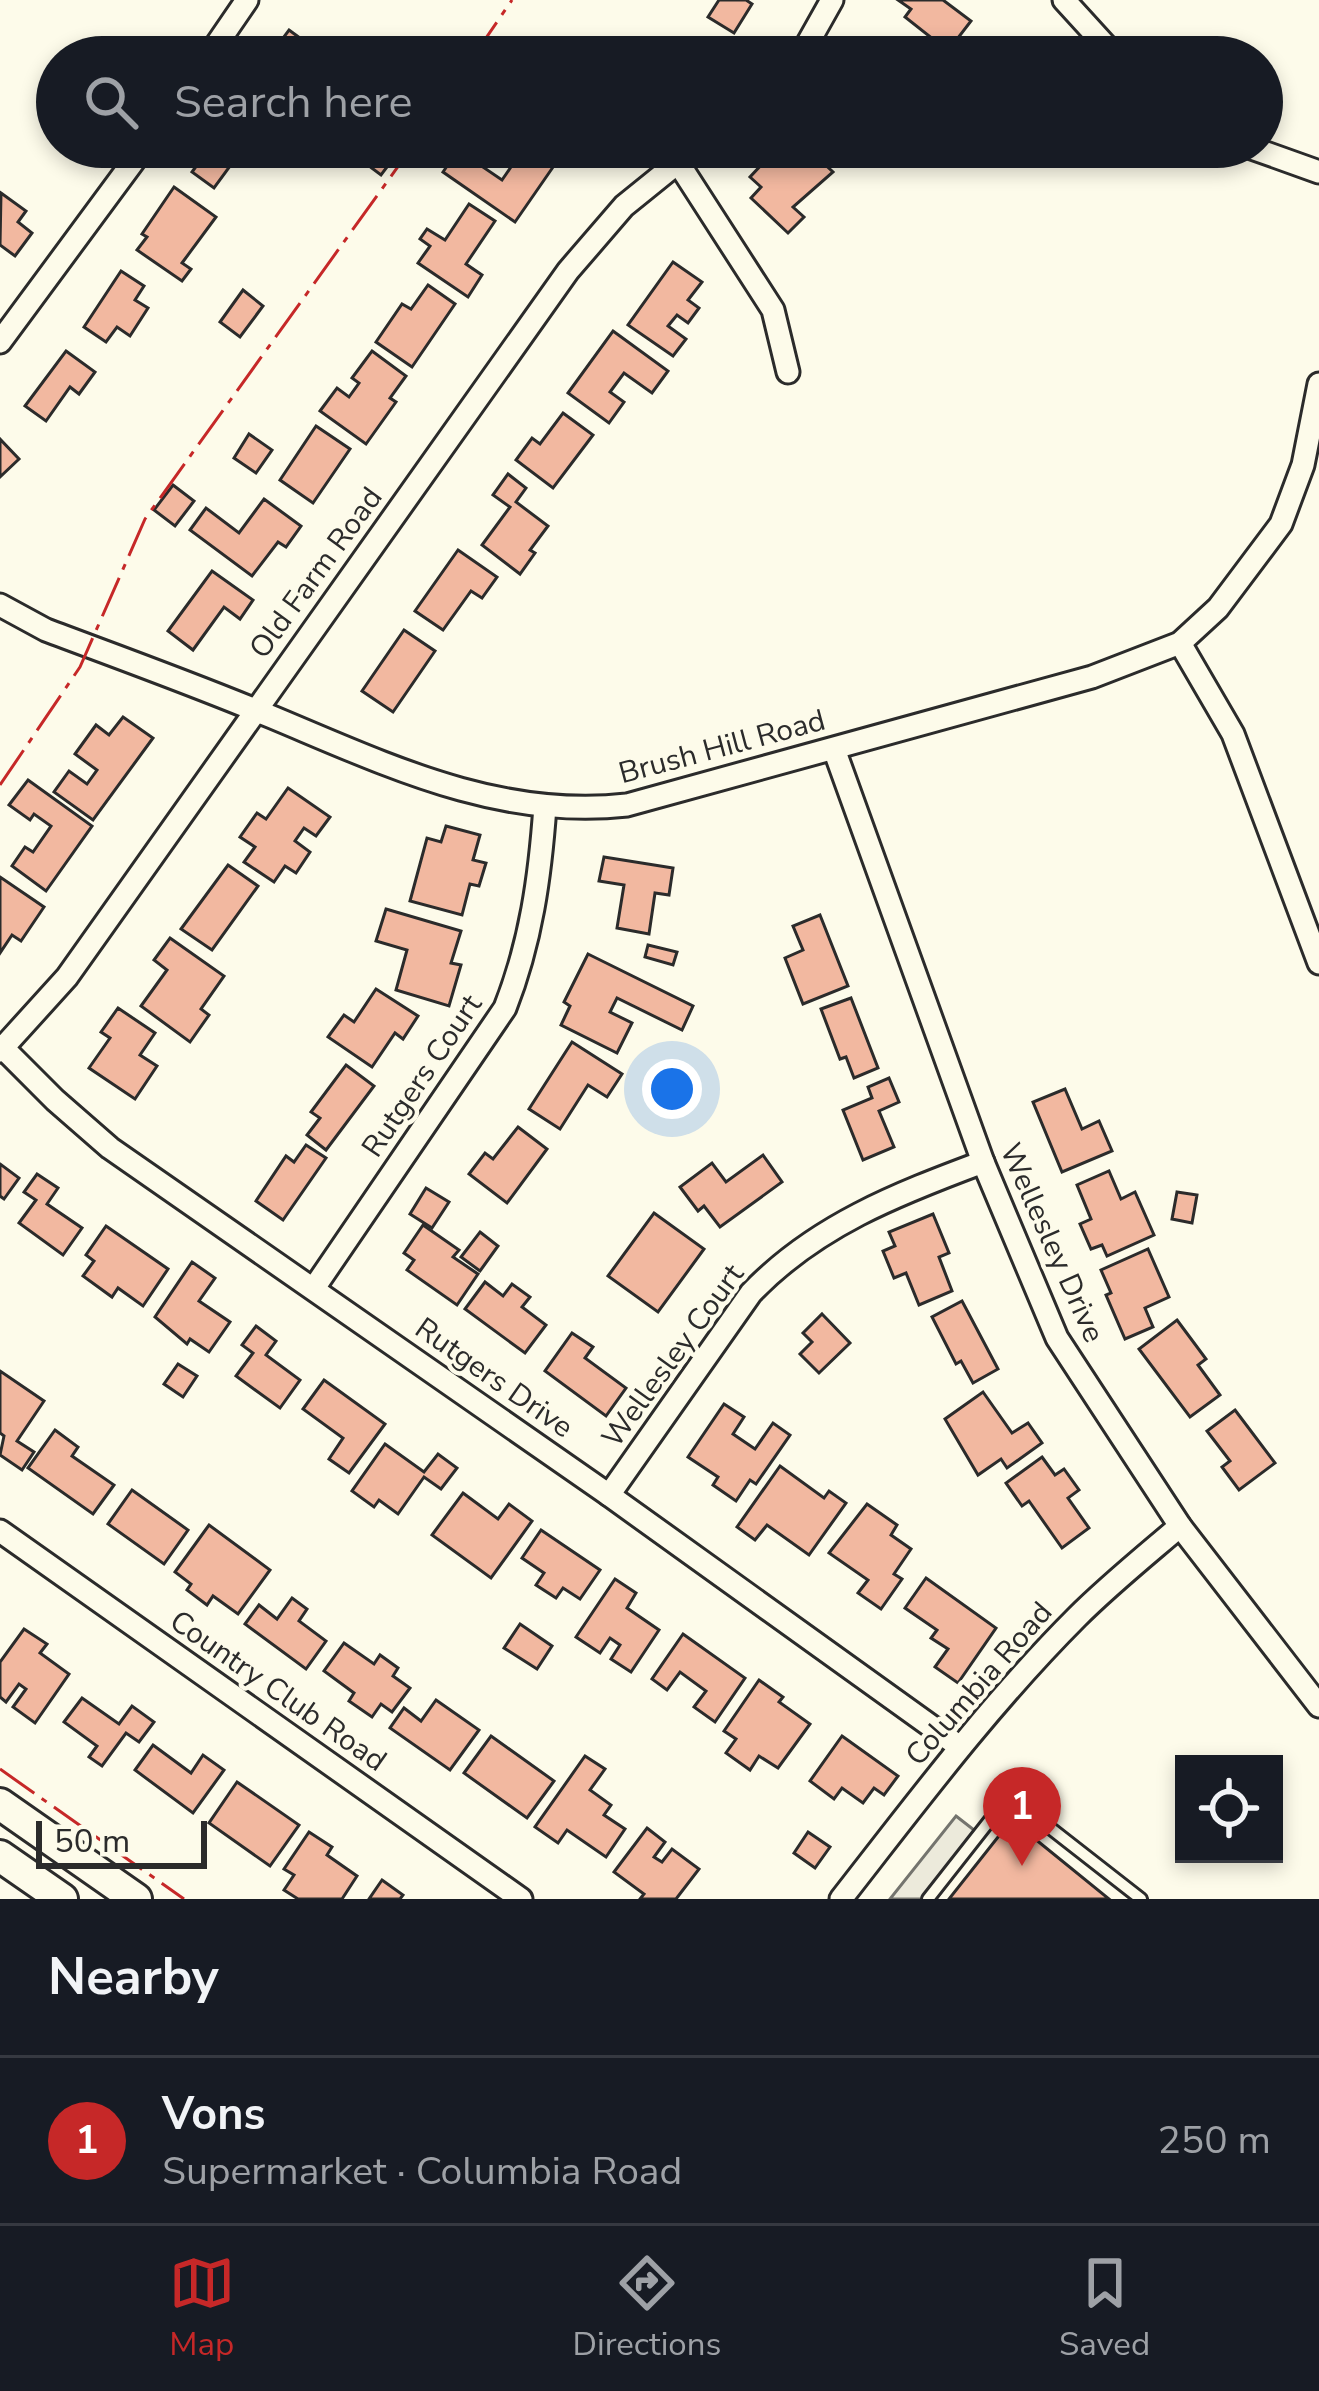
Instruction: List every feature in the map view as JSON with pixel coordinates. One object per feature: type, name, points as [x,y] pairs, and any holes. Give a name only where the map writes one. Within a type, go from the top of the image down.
[{"type":"main road","points":[[0,1804],[136,1899]]},
{"type":"main road","points":[[0,1856],[62,1899]]},
{"type":"street","points":[[222,36],[247,0]]},
{"type":"street","points":[[812,36],[832,0]]},
{"type":"street","points":[[1064,0],[1097,36]]},
{"type":"street","points":[[1283,159],[1319,172]]},
{"type":"street","points":[[0,342],[129,168]]},
{"type":"street","name":"Old Farm Road","points":[[2,1049],[67,977],[568,271],[625,206],[669,168]]},
{"type":"street","points":[[682,168],[773,310],[788,372]]},
{"type":"street","points":[[0,305],[20,318]]},
{"type":"street","name":"Brush Hill Road","points":[[0,605],[46,630],[457,791],[545,806],[627,805],[1128,667],[1180,643],[1229,595],[1281,524],[1303,466],[1319,384]]},
{"type":"street","points":[[1180,643],[1233,734],[1319,963]]},
{"type":"street","name":"Wellesley Drive","points":[[834,749],[983,1162],[1057,1339],[1180,1526],[1319,1706]]},
{"type":"street","name":"Rutgers Court","points":[[314,1288],[505,1008],[532,919],[545,806]]},
{"type":"street","name":"Rutgers Drive","points":[[2,1049],[110,1148],[961,1747]]},
{"type":"street","name":"Wellesley Court","points":[[609,1495],[751,1293],[774,1269],[854,1215],[983,1162]]},
{"type":"street","name":"Columbia Road","points":[[841,1899],[961,1747],[1078,1616],[1180,1526]]},
{"type":"street","name":"Country Club Road","points":[[0,1532],[520,1899]]},
{"type":"lane","points":[[928,1899],[994,1815],[1036,1817],[1141,1899]]},
{"type":"shaded area","points":[[956,1816],[983,1837],[936,1899],[890,1899]]},
{"type":"building","points":[[719,0],[752,4],[734,33],[708,17]]},
{"type":"building","points":[[898,0],[943,0],[971,21],[960,36],[929,36],[905,17],[911,9]]},
{"type":"building","points":[[195,168],[229,168],[214,188],[192,172]]},
{"type":"building","points":[[446,168],[484,168],[502,180],[510,168],[552,168],[515,222],[443,172]]},
{"type":"building","points":[[758,168],[829,168],[833,172],[793,207],[804,217],[788,233],[751,198],[761,187],[750,177]]},
{"type":"building","points":[[174,187],[216,217],[182,263],[191,269],[182,281],[137,250],[147,237],[142,234]]},
{"type":"building","points":[[1,193],[26,211],[18,222],[32,233],[15,256],[0,245]]},
{"type":"building","points":[[469,204],[495,221],[466,264],[482,275],[468,297],[418,263],[430,246],[420,239],[427,229],[445,240]]},
{"type":"building","points":[[673,262],[702,282],[688,300],[699,308],[688,323],[677,315],[668,326],[686,339],[673,356],[628,325]]},
{"type":"building","points":[[121,271],[144,286],[135,300],[148,308],[130,336],[117,327],[106,342],[84,327]]},
{"type":"building","points":[[428,285],[455,304],[412,367],[376,342],[402,304],[411,309]]},
{"type":"building","points":[[243,290],[263,306],[240,337],[220,322]]},
{"type":"building","points":[[613,331],[668,371],[652,393],[624,373],[610,392],[624,402],[609,423],[568,393]]},
{"type":"building","points":[[66,351],[95,372],[79,394],[70,387],[46,421],[25,406]]},
{"type":"building","points":[[372,351],[406,376],[390,398],[396,402],[366,444],[320,411],[337,388],[349,397],[359,383],[352,378]]},
{"type":"building","points":[[563,413],[593,435],[553,488],[516,460],[532,438],[540,444]]},
{"type":"building","points":[[316,426],[350,449],[313,503],[280,480]]},
{"type":"building","points":[[249,434],[272,450],[256,473],[234,458]]},
{"type":"building","points":[[0,439],[19,459],[0,477]]},
{"type":"building","points":[[508,474],[526,488],[516,502],[548,526],[520,574],[482,545],[510,507],[493,495]]},
{"type":"building","points":[[173,485],[194,501],[175,526],[154,510]]},
{"type":"building","points":[[264,499],[301,526],[286,547],[278,542],[252,576],[190,530],[206,508],[239,533]]},
{"type":"building","points":[[458,550],[497,577],[482,598],[471,591],[443,630],[415,611]]},
{"type":"building","points":[[212,571],[253,600],[240,619],[224,607],[193,650],[168,631]]},
{"type":"building","points":[[404,630],[435,651],[393,712],[362,691]]},
{"type":"building","points":[[123,717],[153,738],[93,820],[54,792],[69,771],[87,784],[97,770],[75,754],[96,725],[109,735]]},
{"type":"building","points":[[28,780],[92,826],[46,891],[12,866],[25,847],[33,852],[51,826],[34,814],[30,820],[9,805]]},
{"type":"building","points":[[288,788],[330,817],[316,836],[304,828],[295,841],[310,852],[296,873],[285,866],[274,882],[244,862],[255,847],[240,837],[257,813],[266,819]]},
{"type":"building","points":[[446,826],[480,835],[473,860],[486,863],[479,886],[470,884],[462,915],[410,901],[427,838],[441,842]]},
{"type":"building","points":[[604,857],[673,868],[669,895],[655,893],[649,934],[617,928],[624,885],[599,881]]},
{"type":"building","points":[[228,865],[258,886],[212,950],[181,929]]},
{"type":"building","points":[[0,877],[44,907],[21,941],[12,935],[0,953]]},
{"type":"building","points":[[386,909],[461,931],[451,963],[461,965],[449,1006],[396,990],[407,950],[376,941]]},
{"type":"building","points":[[820,915],[848,986],[803,1004],[785,958],[803,950],[793,926]]},
{"type":"building","points":[[170,938],[224,976],[201,1009],[209,1015],[190,1042],[141,1006],[167,970],[154,960]]},
{"type":"building","points":[[648,945],[677,952],[673,965],[645,957]]},
{"type":"building","points":[[588,954],[693,1006],[682,1030],[617,998],[610,1012],[632,1023],[617,1053],[561,1025],[570,1006],[564,1002]]},
{"type":"building","points":[[376,989],[418,1016],[403,1039],[395,1033],[372,1067],[328,1037],[344,1015],[354,1022]]},
{"type":"building","points":[[851,998],[878,1068],[854,1078],[846,1057],[840,1059],[821,1009]]},
{"type":"building","points":[[118,1008],[155,1033],[140,1055],[157,1066],[135,1099],[89,1068],[110,1038],[101,1032]]},
{"type":"building","points":[[572,1042],[622,1074],[607,1097],[588,1085],[560,1129],[529,1109]]},
{"type":"building","points":[[346,1065],[374,1086],[326,1150],[307,1135],[320,1118],[311,1112]]},
{"type":"building","points":[[889,1078],[899,1102],[879,1111],[894,1147],[863,1160],[843,1110],[872,1098],[868,1087]]},
{"type":"building","points":[[1065,1089],[1082,1129],[1099,1121],[1112,1151],[1062,1172],[1033,1102]]},
{"type":"building","points":[[518,1127],[547,1149],[507,1203],[469,1174],[485,1153],[493,1159]]},
{"type":"building","points":[[306,1145],[326,1158],[283,1220],[256,1201],[286,1156],[294,1162]]},
{"type":"building","points":[[763,1155],[782,1182],[720,1227],[704,1206],[698,1211],[680,1187],[712,1163],[726,1182]]},
{"type":"building","points":[[0,1164],[19,1178],[4,1199],[0,1196]]},
{"type":"building","points":[[1109,1171],[1121,1199],[1135,1192],[1154,1235],[1107,1256],[1102,1245],[1091,1249],[1080,1224],[1091,1219],[1077,1185]]},
{"type":"building","points":[[37,1174],[58,1188],[47,1204],[82,1228],[63,1255],[19,1223],[36,1200],[24,1192]]},
{"type":"building","points":[[426,1188],[449,1202],[432,1228],[410,1214]]},
{"type":"building","points":[[1177,1192],[1197,1195],[1192,1223],[1172,1219]]},
{"type":"building","points":[[654,1213],[704,1249],[658,1312],[608,1276]]},
{"type":"building","points":[[933,1214],[949,1253],[939,1257],[952,1291],[919,1305],[906,1273],[894,1278],[883,1251],[895,1246],[889,1232]]},
{"type":"building","points":[[423,1225],[459,1250],[453,1257],[478,1274],[457,1305],[407,1270],[414,1260],[404,1253]]},
{"type":"building","points":[[106,1226],[168,1269],[143,1306],[118,1288],[112,1297],[83,1276],[94,1261],[86,1255]]},
{"type":"building","points":[[480,1232],[498,1246],[480,1271],[461,1257]]},
{"type":"building","points":[[1148,1249],[1169,1297],[1145,1308],[1153,1327],[1125,1339],[1101,1270]]},
{"type":"building","points":[[192,1262],[215,1278],[199,1301],[230,1322],[209,1352],[190,1339],[187,1344],[155,1317]]},
{"type":"building","points":[[485,1282],[503,1296],[512,1284],[530,1297],[522,1307],[546,1325],[525,1353],[465,1309]]},
{"type":"building","points":[[962,1301],[998,1369],[973,1383],[961,1361],[956,1364],[932,1317]]},
{"type":"building","points":[[822,1314],[850,1343],[819,1373],[800,1354],[812,1342],[803,1333]]},
{"type":"building","points":[[1177,1320],[1206,1359],[1198,1365],[1220,1395],[1190,1417],[1139,1349]]},
{"type":"building","points":[[256,1326],[276,1341],[266,1355],[300,1380],[280,1408],[236,1376],[253,1353],[242,1345]]},
{"type":"building","points":[[572,1333],[593,1347],[585,1358],[626,1388],[606,1416],[545,1371]]},
{"type":"building","points":[[178,1364],[197,1376],[183,1397],[164,1384]]},
{"type":"building","points":[[0,1371],[44,1401],[17,1441],[34,1452],[22,1470],[0,1455],[4,1436],[0,1433]]},
{"type":"building","points":[[324,1380],[385,1424],[349,1473],[329,1459],[343,1438],[303,1409]]},
{"type":"building","points":[[983,1392],[1012,1433],[1028,1423],[1042,1443],[1007,1468],[1001,1459],[978,1475],[945,1419]]},
{"type":"building","points":[[724,1404],[744,1417],[733,1434],[755,1449],[773,1423],[790,1435],[756,1484],[750,1480],[736,1501],[713,1485],[718,1477],[688,1457]]},
{"type":"building","points":[[1235,1410],[1275,1463],[1239,1490],[1222,1467],[1230,1461],[1207,1431]]},
{"type":"building","points":[[55,1430],[78,1447],[72,1456],[114,1485],[93,1514],[28,1468]]},
{"type":"building","points":[[385,1444],[424,1472],[438,1454],[457,1468],[441,1489],[424,1477],[398,1514],[379,1500],[374,1507],[352,1491]]},
{"type":"building","points":[[1042,1457],[1055,1475],[1064,1469],[1079,1490],[1068,1498],[1089,1528],[1062,1548],[1029,1501],[1022,1506],[1006,1483]]},
{"type":"building","points":[[780,1466],[824,1498],[829,1491],[846,1503],[809,1555],[767,1525],[755,1540],[737,1527]]},
{"type":"building","points":[[132,1490],[188,1530],[164,1564],[108,1524]]},
{"type":"building","points":[[463,1493],[498,1519],[509,1504],[532,1521],[491,1578],[432,1535]]},
{"type":"building","points":[[867,1504],[897,1525],[891,1535],[911,1549],[894,1574],[902,1579],[881,1609],[858,1593],[868,1580],[829,1553]]},
{"type":"building","points":[[209,1525],[270,1570],[238,1614],[213,1596],[207,1605],[187,1590],[191,1584],[175,1572]]},
{"type":"building","points":[[541,1530],[600,1570],[580,1599],[563,1588],[556,1598],[536,1585],[544,1573],[522,1558]]},
{"type":"building","points":[[926,1578],[996,1628],[958,1683],[935,1667],[948,1649],[931,1638],[937,1630],[905,1608]]},
{"type":"building","points":[[615,1579],[636,1593],[627,1608],[659,1630],[631,1672],[611,1659],[620,1645],[610,1638],[600,1653],[576,1637]]},
{"type":"building","points":[[292,1598],[307,1609],[299,1621],[326,1641],[306,1669],[245,1624],[259,1605],[277,1619]]},
{"type":"building","points":[[520,1624],[552,1646],[537,1669],[504,1648]]},
{"type":"building","points":[[24,1629],[47,1644],[40,1653],[69,1674],[35,1723],[13,1707],[26,1689],[19,1684],[6,1702],[0,1697],[0,1662]]},
{"type":"building","points":[[683,1634],[745,1678],[715,1722],[694,1707],[706,1691],[680,1672],[667,1690],[652,1679]]},
{"type":"building","points":[[344,1643],[374,1664],[380,1655],[398,1668],[393,1676],[410,1688],[392,1712],[381,1704],[372,1717],[349,1701],[354,1693],[324,1671]]},
{"type":"building","points":[[759,1680],[810,1724],[778,1768],[759,1756],[750,1770],[726,1753],[736,1739],[724,1731]]},
{"type":"building","points":[[82,1698],[119,1724],[132,1706],[154,1722],[139,1742],[126,1733],[102,1766],[89,1757],[97,1746],[64,1722]]},
{"type":"building","points":[[436,1700],[479,1730],[450,1770],[390,1728],[404,1708],[421,1721]]},
{"type":"building","points":[[491,1736],[554,1781],[527,1818],[464,1773]]},
{"type":"building","points":[[842,1736],[898,1776],[884,1795],[874,1788],[863,1803],[842,1788],[834,1799],[810,1781]]},
{"type":"building","points":[[153,1745],[191,1773],[203,1755],[224,1770],[193,1813],[135,1770]]},
{"type":"building","points":[[585,1756],[605,1769],[590,1790],[611,1805],[604,1815],[625,1829],[606,1857],[567,1830],[558,1843],[535,1827]]},
{"type":"building","points":[[237,1782],[299,1825],[270,1866],[209,1823]]},
{"type":"building","points":[[647,1828],[665,1842],[654,1857],[662,1862],[672,1849],[699,1869],[676,1899],[640,1899],[644,1894],[614,1872]]},
{"type":"building","points":[[1024,1830],[1109,1899],[949,1899],[1002,1832]]},
{"type":"building","points":[[309,1832],[332,1847],[327,1855],[357,1876],[342,1899],[298,1899],[284,1890],[294,1875],[284,1869]]},
{"type":"building","points":[[808,1832],[830,1847],[815,1868],[794,1853]]},
{"type":"building","points":[[382,1880],[403,1895],[400,1899],[369,1899]]},
{"type":"power","points":[[487,36],[512,0]]},
{"type":"power","points":[[0,785],[80,667],[145,519],[397,168]]},
{"type":"power","points":[[0,1769],[184,1899]]},
{"type":"place","name":"Vons","points":[[1022,1866]]}]
